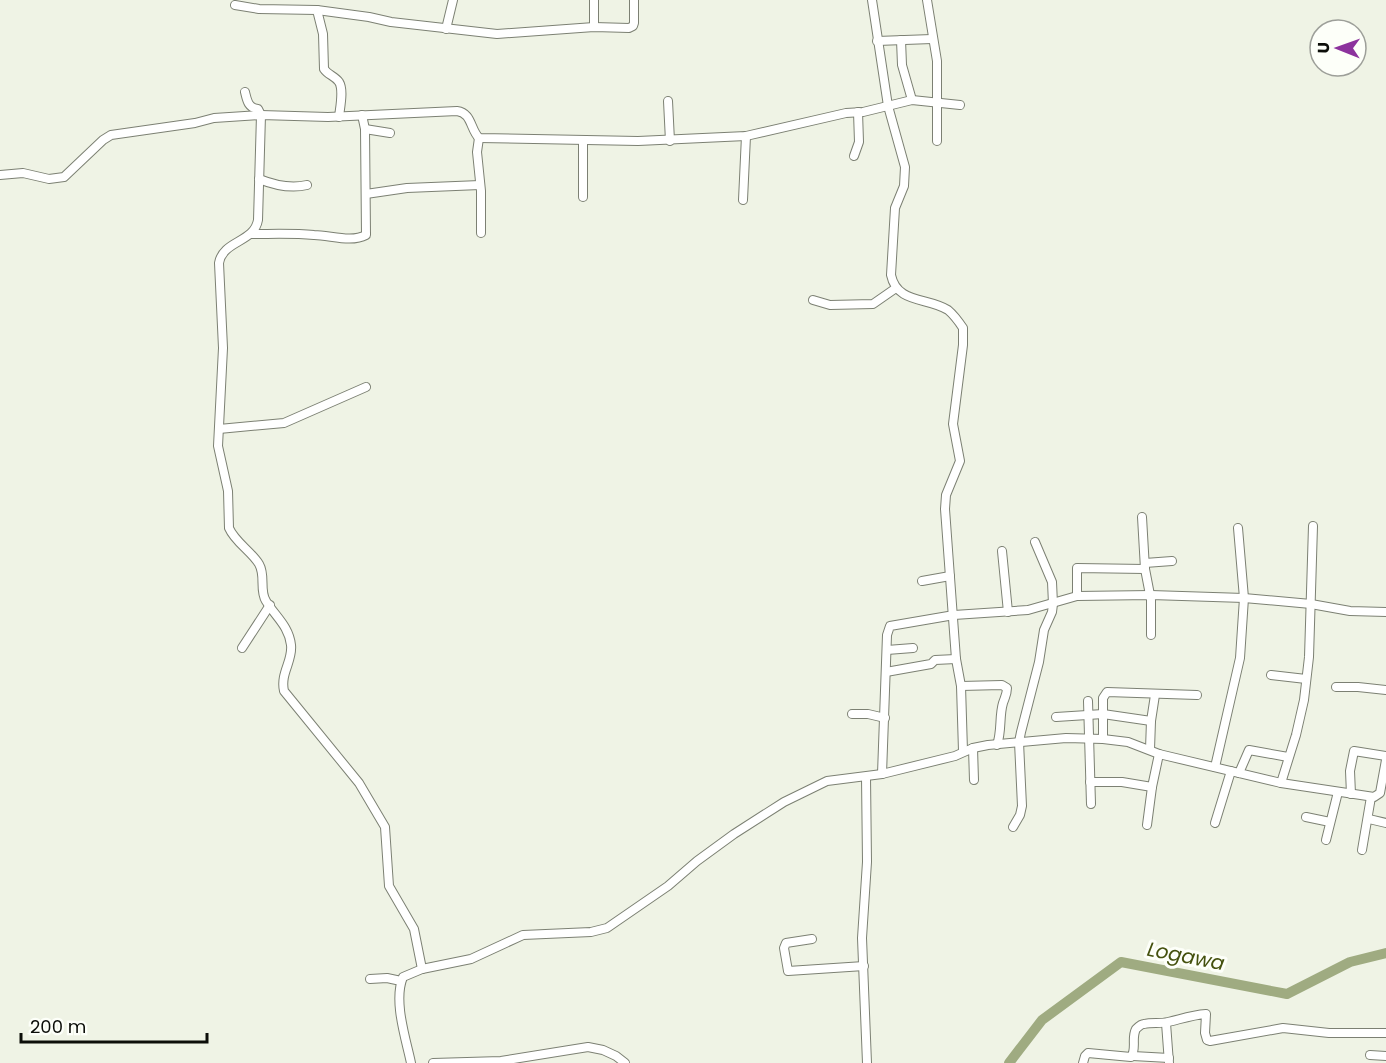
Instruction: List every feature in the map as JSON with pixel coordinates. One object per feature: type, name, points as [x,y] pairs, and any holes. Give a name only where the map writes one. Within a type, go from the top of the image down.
[{"type":"street","points":[[446,29],[453,0]]},
{"type":"street","points":[[594,0],[594,27]]},
{"type":"street","points":[[235,5],[259,9],[317,10],[497,34],[594,27],[633,27],[634,0]]},
{"type":"street","points":[[872,0],[888,105],[903,156],[906,178],[894,214],[892,284],[911,298],[947,310],[963,328],[953,424],[960,461],[946,495],[945,509],[956,659],[961,686],[963,751]]},
{"type":"street","points":[[927,0],[937,61],[937,141]]},
{"type":"street","points":[[317,10],[323,34],[324,69],[338,80],[340,85],[339,117]]},
{"type":"street","points":[[877,41],[932,39]]},
{"type":"street","points":[[901,40],[902,65],[912,100]]},
{"type":"street","points":[[245,92],[249,104],[258,109],[261,115],[258,220],[252,234]]},
{"type":"street","points":[[479,138],[583,142],[670,141],[746,136],[912,100],[960,105]]},
{"type":"street","points":[[668,101],[670,141]]},
{"type":"street","points":[[0,175],[23,173],[49,179],[64,177],[111,135],[195,123],[214,118],[261,115],[339,117],[423,111],[464,112],[469,117],[479,138],[477,152],[481,232]]},
{"type":"street","points":[[854,156],[859,142],[858,112]]},
{"type":"street","points":[[362,115],[366,194],[366,232],[363,237],[252,234],[222,254],[219,263],[223,348],[218,451],[228,491],[229,528],[261,567],[264,596],[286,628],[291,646],[282,681],[284,691],[360,783],[386,827],[389,886],[414,929],[422,969]]},
{"type":"street","points":[[364,129],[390,133]]},
{"type":"street","points":[[742,200],[746,136]]},
{"type":"street","points":[[583,142],[583,197]]},
{"type":"street","points":[[259,178],[271,184],[307,185]]},
{"type":"street","points":[[366,194],[407,188],[480,184]]},
{"type":"street","points":[[813,300],[830,305],[873,304],[896,288]]},
{"type":"street","points":[[219,429],[284,423],[366,387]]},
{"type":"street","points":[[1142,517],[1145,566],[1151,595],[1151,635]]},
{"type":"street","points":[[1281,783],[1302,713],[1309,657],[1313,526]]},
{"type":"street","points":[[1215,767],[1240,658],[1244,598],[1238,528]]},
{"type":"street","points":[[1013,827],[1022,807],[1019,742],[1040,662],[1044,630],[1053,604],[1052,582],[1035,542]]},
{"type":"street","points":[[1002,551],[1008,612]]},
{"type":"street","points":[[1077,596],[1077,568],[1145,566],[1172,561]]},
{"type":"street","points":[[922,581],[950,576]]},
{"type":"street","points":[[882,774],[887,635],[890,626],[954,615],[1028,610],[1077,596],[1151,595],[1244,598],[1311,604],[1350,611],[1386,612]]},
{"type":"street","points":[[242,648],[270,605]]},
{"type":"street","points":[[887,650],[913,648]]},
{"type":"street","points":[[886,672],[930,664],[935,660],[956,659]]},
{"type":"street","points":[[1271,675],[1306,679]]},
{"type":"street","points":[[961,686],[1007,688],[1007,695],[1002,704],[1000,737],[997,744]]},
{"type":"street","points":[[1335,687],[1386,690]]},
{"type":"street","points":[[1103,739],[1103,698],[1107,692],[1197,695]]},
{"type":"street","points":[[1150,749],[1155,695]]},
{"type":"street","points":[[1088,701],[1091,804]]},
{"type":"street","points":[[852,714],[868,714],[885,718]]},
{"type":"street","points":[[1056,717],[1103,714],[1151,721]]},
{"type":"street","points":[[411,1063],[399,1000],[399,988],[403,977],[422,969],[471,960],[523,935],[591,932],[608,928],[668,886],[697,861],[768,810],[827,781],[882,774],[955,756],[973,748],[997,744],[1089,738],[1128,742],[1159,754],[1281,783],[1371,797],[1376,797],[1380,793],[1386,763],[1354,751],[1350,771],[1352,794]]},
{"type":"street","points":[[973,748],[974,780]]},
{"type":"street","points":[[1215,823],[1235,772],[1250,750],[1288,757]]},
{"type":"street","points":[[1147,825],[1159,754]]},
{"type":"street","points":[[866,777],[867,862],[862,938],[867,1063]]},
{"type":"street","points":[[1090,782],[1122,782],[1152,787]]},
{"type":"street","points":[[1326,840],[1338,792]]},
{"type":"street","points":[[1362,850],[1371,797]]},
{"type":"street","points":[[1306,817],[1330,822]]},
{"type":"street","points":[[1368,819],[1386,823]]},
{"type":"street","points":[[812,939],[786,943],[784,948],[788,971],[864,966]]},
{"type":"street","points":[[370,979],[387,978],[402,981]]},
{"type":"street","points":[[1133,1056],[1135,1032],[1143,1024],[1166,1023],[1181,1017],[1206,1014],[1205,1034],[1207,1040],[1210,1041],[1283,1028],[1329,1033],[1386,1033]]},
{"type":"street","points":[[1083,1063],[1088,1053],[1169,1061],[1166,1023]]},
{"type":"street","points":[[433,1063],[501,1061],[588,1047],[603,1050],[625,1063]]},
{"type":"street","points":[[1370,1055],[1386,1056]]},
{"type":"waterway","name":"Logawa","points":[[1009,1063],[1042,1020],[1121,962],[1287,994],[1350,962],[1386,953]]}]
